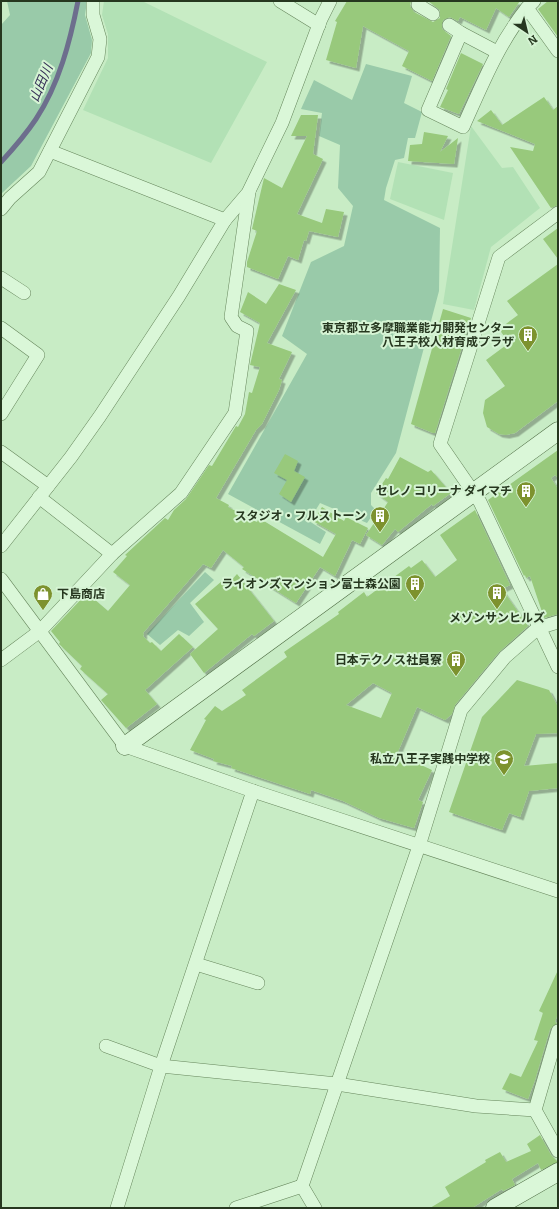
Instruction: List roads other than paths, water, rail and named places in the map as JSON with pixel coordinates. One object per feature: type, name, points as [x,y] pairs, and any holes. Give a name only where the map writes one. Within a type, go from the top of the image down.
[{"type":"street","points":[[1,209],[10,198],[39,172],[98,57],[100,40],[93,15],[94,1]]},
{"type":"street","points":[[280,1],[319,25]]},
{"type":"street","points":[[1,546],[100,416],[179,296],[226,220],[249,191],[282,123],[319,25],[330,1]]},
{"type":"street","points":[[420,1],[418,5],[433,14]]},
{"type":"street","points":[[461,33],[428,110],[463,127],[497,52],[510,29],[530,4],[558,51]]},
{"type":"street","points":[[449,25],[497,52]]},
{"type":"street","points":[[50,151],[226,220]]},
{"type":"street","points":[[1,660],[40,631],[112,554],[181,494],[235,413],[247,332],[237,326],[231,317],[249,191]]},
{"type":"street","points":[[558,213],[499,257],[440,444],[480,502],[538,628],[558,667]]},
{"type":"street","points":[[1,278],[24,293]]},
{"type":"street","points":[[1,328],[38,355],[1,414]]},
{"type":"street","points":[[125,746],[558,431]]},
{"type":"street","points":[[1,452],[48,486]]},
{"type":"street","points":[[39,497],[112,554]]},
{"type":"street","points":[[1,579],[125,746],[253,791],[558,891]]},
{"type":"street","points":[[315,1208],[302,1186],[419,846],[461,710],[505,657],[538,628],[558,622]]},
{"type":"street","points":[[117,1208],[161,1066],[253,791]]},
{"type":"street","points":[[196,964],[258,983]]},
{"type":"street","points":[[558,1031],[535,1110],[558,1151]]},
{"type":"street","points":[[106,1046],[161,1066],[337,1084],[476,1106],[535,1110]]},
{"type":"street","points":[[495,1208],[558,1172]]},
{"type":"street","points":[[236,1208],[302,1186]]},
{"type":"waterway","name":"山田川","points":[[1,162],[32,125],[51,92],[63,62],[78,1]]},
{"type":"place","name":"東京都立多摩職業能力開発センター 八王子校人材育成プラザ","points":[[528,352]]},
{"type":"place","name":"セレノ コリーナ ダイマチ","points":[[526,508]]},
{"type":"place","name":"スタジオ・フルストーン","points":[[380,533]]},
{"type":"place","name":"ライオンズマンション富士森公園","points":[[415,601]]},
{"type":"place","name":"メゾンサンヒルズ","points":[[497,610]]},
{"type":"place","name":"下島商店","points":[[43,611]]},
{"type":"place","name":"日本テクノス社員寮","points":[[456,677]]},
{"type":"place","name":"私立八王子実践中学校","points":[[504,776]]}]
